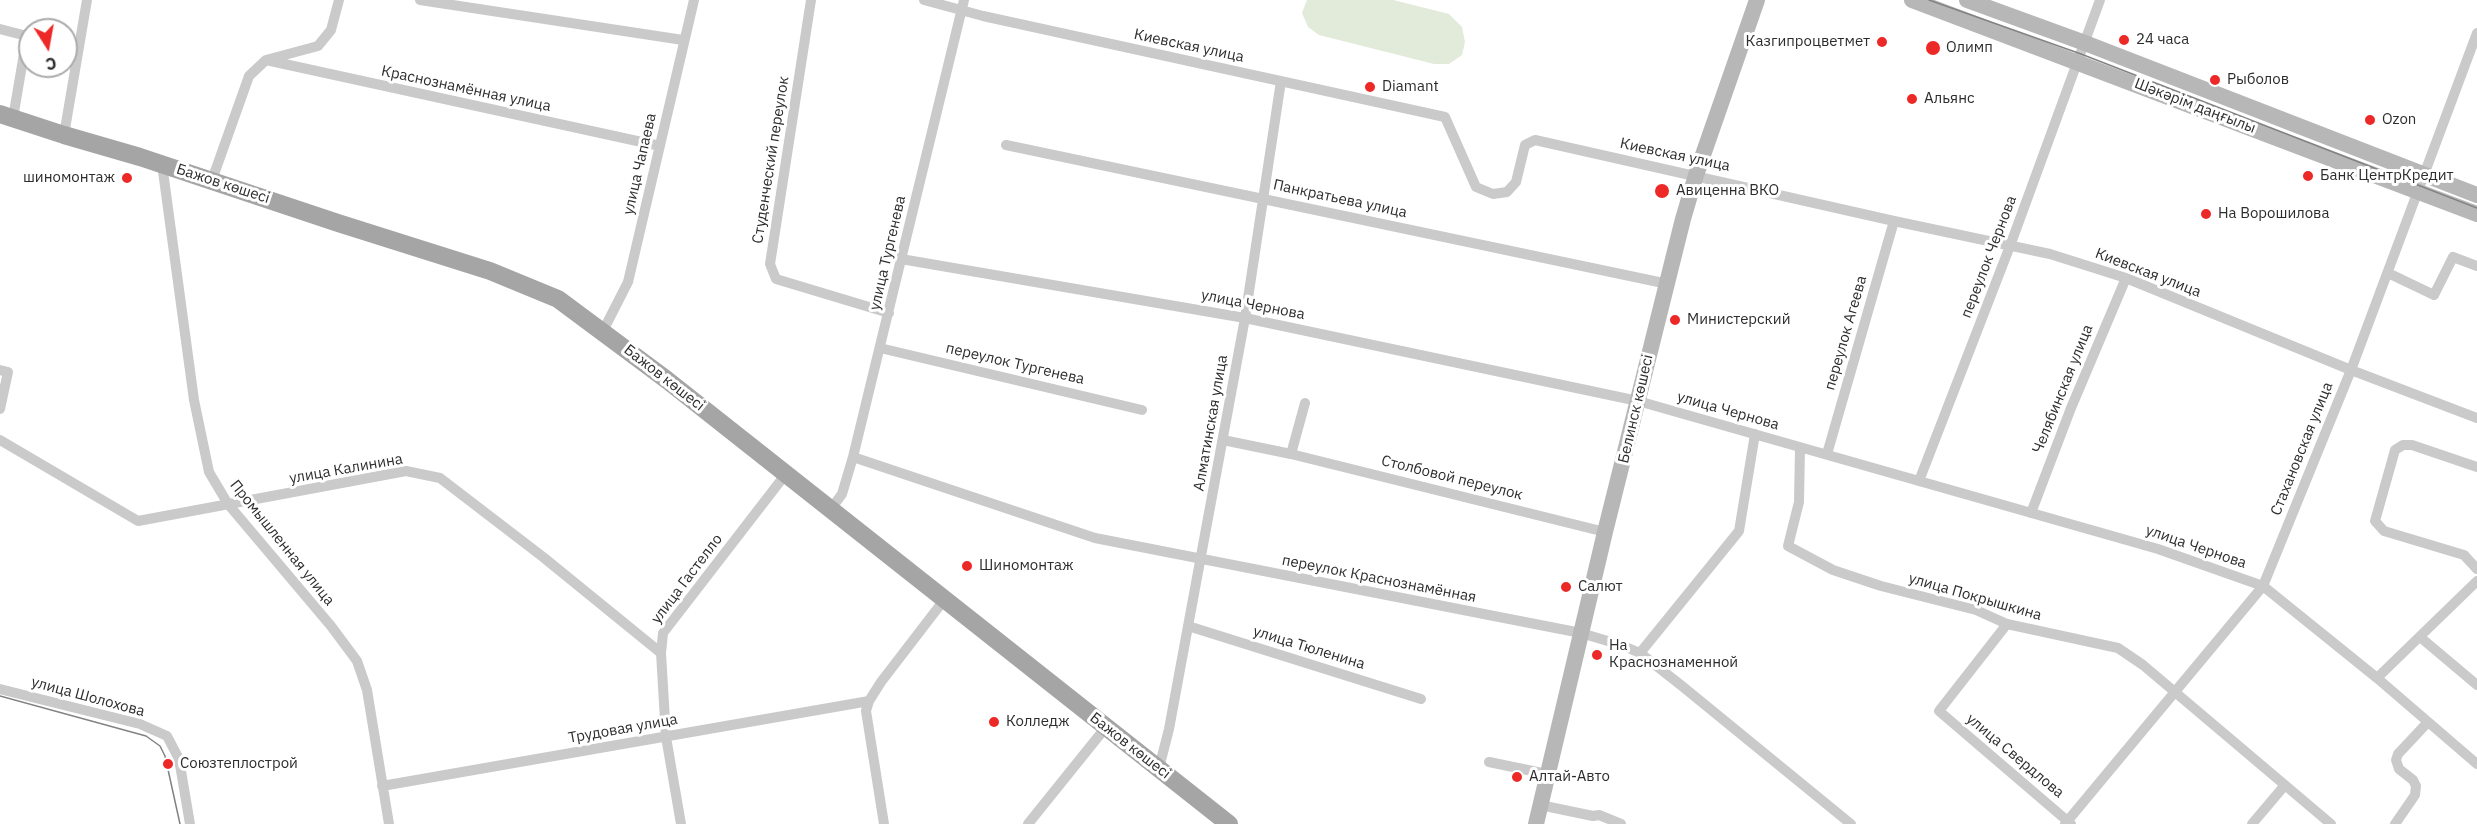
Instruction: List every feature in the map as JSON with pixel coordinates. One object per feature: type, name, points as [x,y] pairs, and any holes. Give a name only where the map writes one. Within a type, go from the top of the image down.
[{"type":"main road","name":"Белинск көшесі","points":[[1536,824],[1605,532],[1696,175],[1757,0]]},
{"type":"main road","name":"Шәкәрім даңғылы","points":[[1912,0],[2477,214]]},
{"type":"main road","name":"Шәкәрім даңғылы","points":[[1967,0],[2085,43],[2477,195]]},
{"type":"main road","name":"Бажов көшесі","points":[[7,116],[212,180],[513,279],[558,299],[603,331],[831,509],[1229,824]]},
{"type":"street","points":[[64,135],[87,0]]},
{"type":"street","points":[[212,180],[249,76],[266,60],[318,46],[331,30],[339,0]]},
{"type":"street","points":[[420,0],[683,40]]},
{"type":"street","name":"улица Чапаева","points":[[603,331],[628,282],[694,0]]},
{"type":"street","name":"Студенческий переулок","points":[[812,0],[770,264],[776,279],[889,313]]},
{"type":"street","name":"Киевская улица","points":[[924,0],[963,5],[982,16],[1445,117],[1476,187],[1493,194],[1507,192],[1516,182],[1526,145],[1536,140],[2050,254],[2126,278],[2350,370],[2477,418]]},
{"type":"street","name":"переулок Чернова","points":[[1919,481],[2010,246],[2100,0]]},
{"type":"street","name":"улица Тургенева","points":[[831,509],[842,494],[853,457],[963,5]]},
{"type":"street","points":[[0,29],[27,36],[7,116]]},
{"type":"street","name":"Стахановская улица","points":[[2068,823],[2263,586],[2426,175],[2477,33]]},
{"type":"street","name":"Краснознамённая улица","points":[[266,60],[660,146]]},
{"type":"street","name":"Алматинская улица","points":[[1160,768],[1245,318],[1281,81]]},
{"type":"street","name":"Панкратьева улица","points":[[1006,145],[1668,284]]},
{"type":"street","name":"Промышленная улица","points":[[162,164],[194,400],[209,472],[228,504],[331,626],[357,661],[367,690],[389,824]]},
{"type":"street","name":"переулок Агеева","points":[[1827,454],[1894,221]]},
{"type":"street","points":[[2388,273],[2434,295],[2453,257],[2477,266]]},
{"type":"street","name":"улица Чернова","points":[[901,259],[1245,318],[1638,401],[2158,549],[2263,586],[2377,678],[2477,764]]},
{"type":"street","name":"Челябинская улица","points":[[2031,513],[2070,408],[2126,278]]},
{"type":"street","name":"переулок Тургенева","points":[[880,348],[1142,410]]},
{"type":"street","points":[[0,370],[8,372],[0,409]]},
{"type":"street","points":[[1291,454],[1305,404]]},
{"type":"street","points":[[1640,653],[1739,531],[1755,434]]},
{"type":"street","name":"улица Калинина","points":[[0,440],[138,521],[406,471],[440,478],[543,557],[661,653]]},
{"type":"street","name":"Столбовой переулок","points":[[1223,440],[1291,454],[1605,532]]},
{"type":"street","points":[[2477,467],[2412,445],[2403,445],[2395,450],[2375,521],[2384,531],[2464,555],[2477,569]]},
{"type":"street","name":"улица Покрышкина","points":[[1800,447],[1798,502],[1788,546],[1833,570],[1881,586],[1976,610],[2007,624],[2118,648],[2143,665],[2331,824]]},
{"type":"street","name":"переулок Краснознамённая","points":[[853,457],[1095,538],[1581,633],[1621,645],[1640,653],[1851,824]]},
{"type":"street","name":"улица Гастелло","points":[[681,824],[666,737],[661,653],[663,633],[785,475]]},
{"type":"street","points":[[2377,678],[2477,581]]},
{"type":"street","points":[[884,824],[867,711],[869,701],[880,682],[944,600]]},
{"type":"street","name":"улица Свердлова","points":[[2007,624],[1939,711],[2068,823]]},
{"type":"street","name":"улица Тюленина","points":[[1188,626],[1421,699]]},
{"type":"street","points":[[2420,637],[2477,685]]},
{"type":"street","name":"улица Шолохова","points":[[0,689],[140,724],[167,736],[178,759],[190,824]]},
{"type":"street","name":"Трудовая улица","points":[[382,786],[869,701]]},
{"type":"street","points":[[2395,824],[2415,795],[2416,786],[2413,780],[2399,769],[2396,760],[2398,754],[2428,722]]},
{"type":"street","points":[[1028,824],[1106,727]]},
{"type":"street","points":[[1489,762],[1547,774]]},
{"type":"street","points":[[2252,824],[2285,785]]},
{"type":"street","points":[[1540,805],[1593,816],[1599,815],[1621,824]]},
{"type":"green space","points":[[1307,0],[1393,0],[1449,14],[1462,27],[1465,42],[1462,55],[1449,64],[1434,64],[1319,35],[1308,27],[1302,13]]},
{"type":"tram line","points":[[1929,0],[2081,54],[2477,208]]},
{"type":"tram line","points":[[0,696],[146,736],[160,746],[165,756],[180,824]]},
{"type":"place","name":"24 часа","points":[[2124,40]]},
{"type":"place","name":"Казгипроцветмет","points":[[1882,42]]},
{"type":"place","name":"Олимп","points":[[1933,48]]},
{"type":"place","name":"Рыболов","points":[[2215,80]]},
{"type":"place","name":"Diamant","points":[[1370,87]]},
{"type":"place","name":"Альянс","points":[[1912,99]]},
{"type":"place","name":"Ozon","points":[[2370,120]]},
{"type":"place","name":"Банк ЦентрКредит","points":[[2308,176]]},
{"type":"place","name":"шиномонтаж","points":[[127,178]]},
{"type":"place","name":"Авиценна ВКО","points":[[1662,191]]},
{"type":"place","name":"На Ворошилова","points":[[2206,214]]},
{"type":"place","name":"Министерский","points":[[1675,320]]},
{"type":"place","name":"Шиномонтаж","points":[[967,566]]},
{"type":"place","name":"Салют","points":[[1566,587]]},
{"type":"place","name":"На Краснознаменной","points":[[1597,655]]},
{"type":"place","name":"Колледж","points":[[994,722]]},
{"type":"place","name":"Союзтеплострой","points":[[168,764]]},
{"type":"place","name":"Алтай-Авто","points":[[1517,777]]}]
